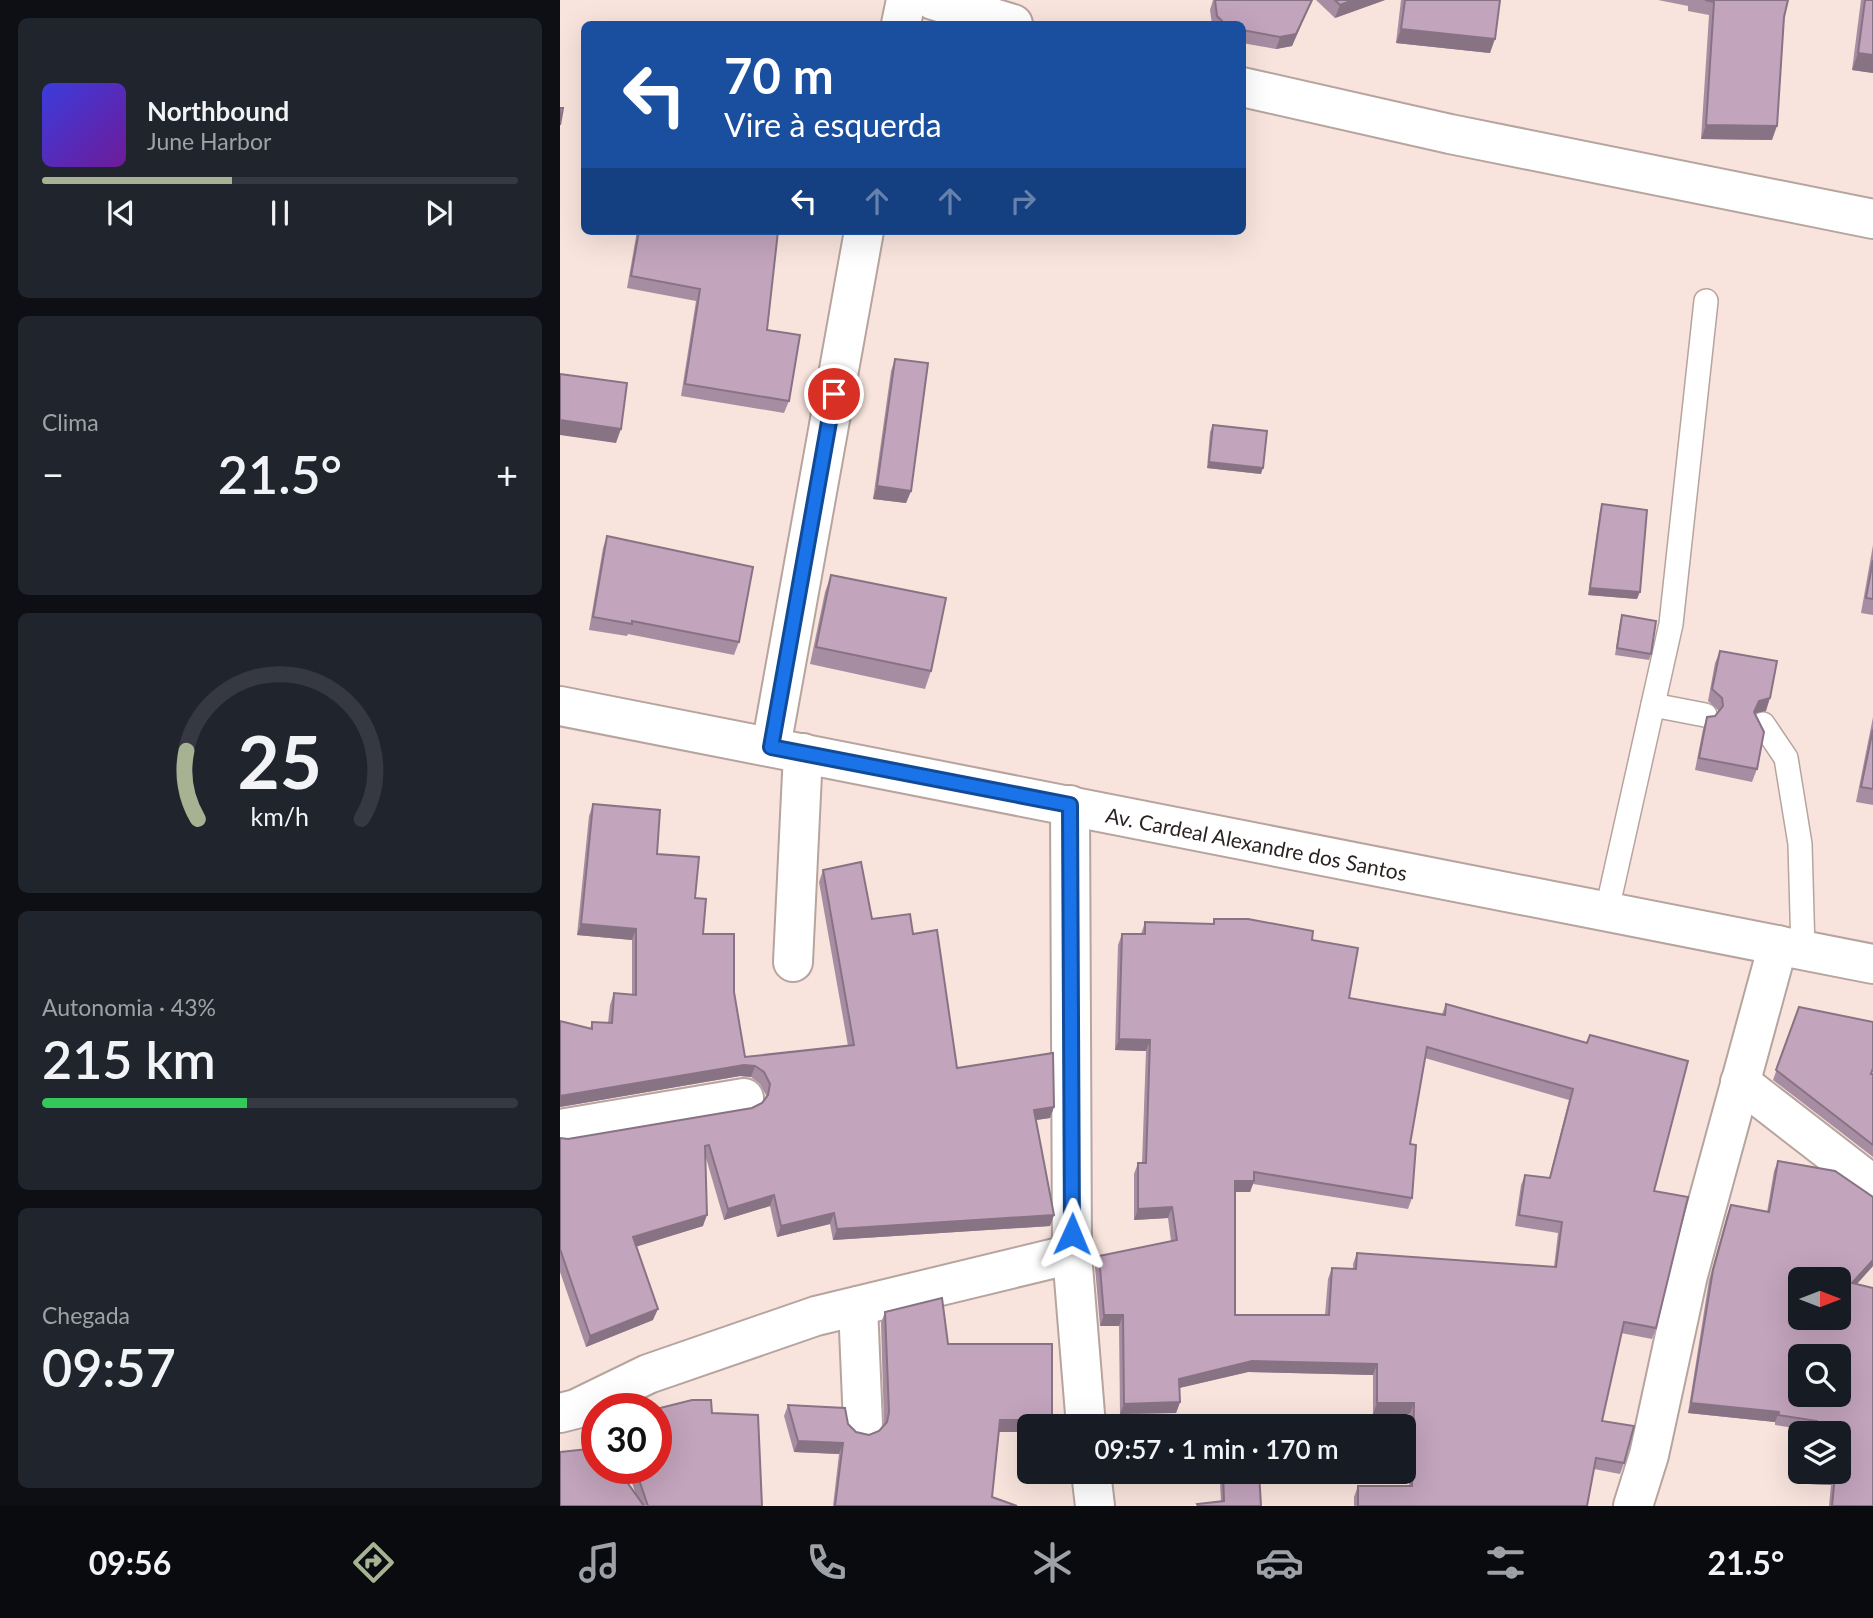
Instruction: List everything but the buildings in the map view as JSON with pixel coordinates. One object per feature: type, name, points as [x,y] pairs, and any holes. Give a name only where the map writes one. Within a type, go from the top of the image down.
[{"type":"street","points":[[902,21],[906,0]]},
{"type":"street","points":[[933,0],[1003,21]]},
{"type":"street","points":[[1246,88],[1516,148],[1873,219]]},
{"type":"street","points":[[793,962],[787,750],[863,235]]},
{"type":"street","name":"Av. Cardeal Alexandre dos Santos","points":[[560,706],[1873,964]]},
{"type":"street","points":[[1070,805],[1072,1254],[1085,1414]]},
{"type":"street","points":[[1633,1506],[1649,1455],[1688,1275],[1740,1082],[1791,948]]},
{"type":"street","points":[[1740,1082],[1873,1185]]},
{"type":"street","points":[[560,1129],[744,1098]]},
{"type":"street","points":[[560,1413],[576,1409],[648,1374],[816,1316],[1072,1254]]},
{"type":"street","points":[[858,1306],[863,1424]]},
{"type":"street","points":[[1092,1484],[1095,1506]]},
{"type":"lane","points":[[1607,911],[1671,624],[1706,301]]},
{"type":"lane","points":[[1653,705],[1705,715]]},
{"type":"lane","points":[[1763,724],[1786,758],[1800,844],[1791,948]]},
{"type":"route","points":[[834,394],[771,747],[1070,805],[1072,1234]]}]
